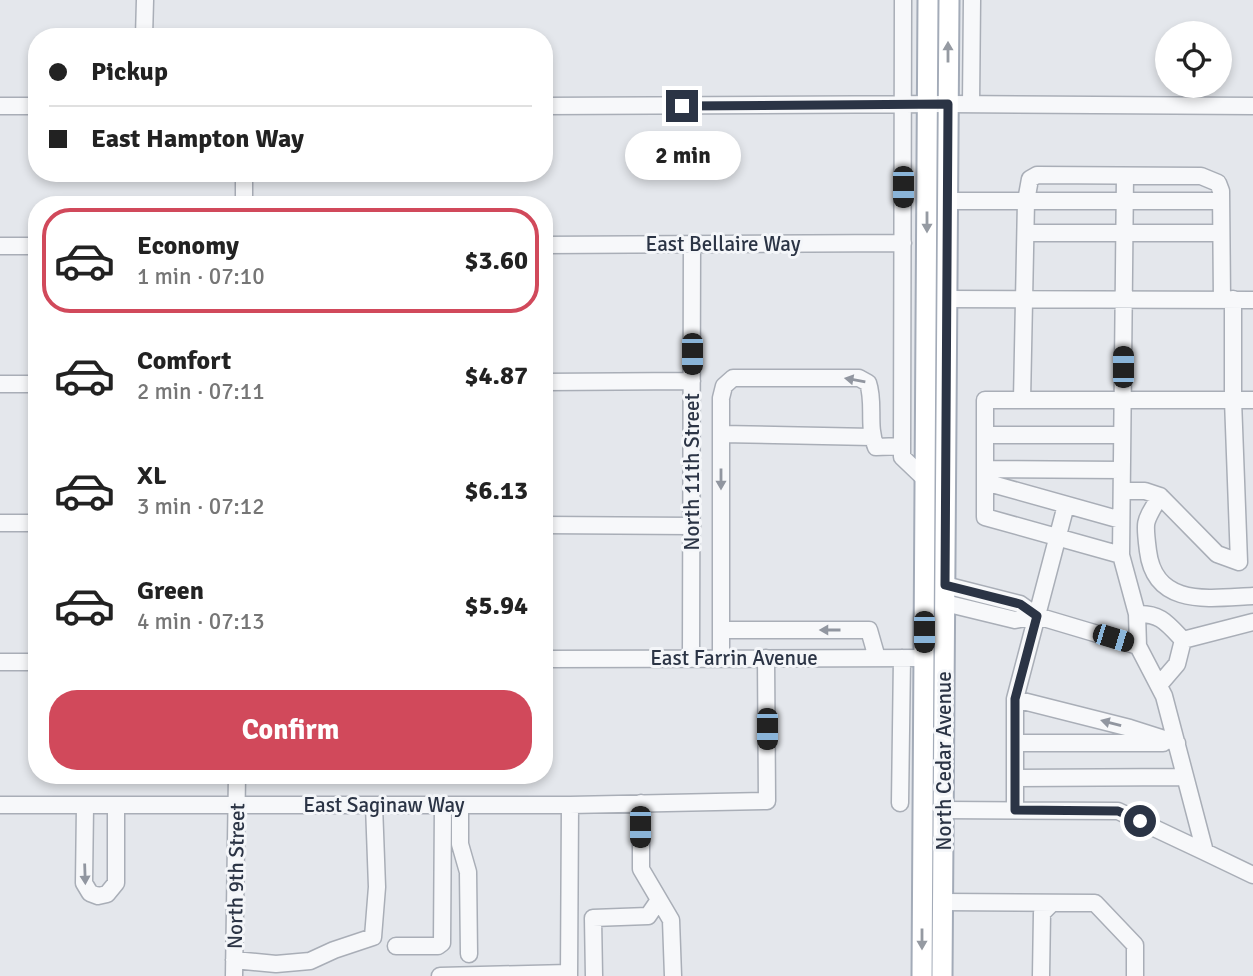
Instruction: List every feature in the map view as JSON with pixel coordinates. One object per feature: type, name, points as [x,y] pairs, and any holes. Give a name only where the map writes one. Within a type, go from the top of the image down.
[{"type":"main road","name":"North Cedar Avenue","points":[[922,976],[928,0]]},
{"type":"main road","name":"North Cedar Avenue","points":[[942,976],[948,0]]},
{"type":"main road","points":[[925,479],[935,493],[934,584],[938,595],[945,594]]},
{"type":"main road","points":[[923,658],[933,669],[933,738],[936,755],[944,765]]},
{"type":"main road","points":[[923,778],[929,786],[933,804],[932,886],[934,894],[943,902]]},
{"type":"street","points":[[144,28],[145,0]]},
{"type":"street","points":[[902,452],[903,0]]},
{"type":"street","points":[[971,104],[972,0]]},
{"type":"street","points":[[0,106],[28,106]]},
{"type":"street","points":[[553,106],[1253,106]]},
{"type":"street","points":[[1022,400],[1026,201],[1030,179],[1037,175],[1201,176],[1212,178],[1218,183],[1246,563],[1217,554],[1160,496],[1145,491],[1122,491]]},
{"type":"street","points":[[1125,176],[1121,555],[1137,614],[1138,646],[1164,696],[1205,852]]},
{"type":"street","points":[[948,201],[1221,201]]},
{"type":"street","points":[[1026,233],[1221,233]]},
{"type":"street","name":"East Bellaire Way","points":[[553,244],[903,243]]},
{"type":"street","name":"North 11th Street","points":[[691,658],[692,244]]},
{"type":"street","points":[[0,246],[28,246]]},
{"type":"street","points":[[947,299],[1253,300]]},
{"type":"street","points":[[721,658],[723,386],[733,378],[859,378],[868,383],[871,391],[872,437],[876,447],[902,452],[925,479]]},
{"type":"street","points":[[553,382],[692,381]]},
{"type":"street","points":[[0,384],[28,384]]},
{"type":"street","points":[[1121,555],[985,517],[985,400],[1253,400]]},
{"type":"street","points":[[985,435],[1122,435]]},
{"type":"street","points":[[692,446],[721,441],[872,437]]},
{"type":"street","points":[[985,475],[1122,470]]},
{"type":"street","points":[[985,475],[1066,505],[1122,520]]},
{"type":"street","points":[[1160,496],[1144,522],[1149,564],[1165,589],[1189,597],[1253,596]]},
{"type":"street","points":[[1015,810],[1015,699],[1066,505]]},
{"type":"street","points":[[0,523],[28,523]]},
{"type":"street","points":[[553,525],[692,526]]},
{"type":"street","points":[[945,594],[1015,620],[1037,616],[1138,646]]},
{"type":"street","points":[[1137,614],[1153,613],[1168,623],[1183,640]]},
{"type":"street","points":[[1183,640],[1253,622]]},
{"type":"street","points":[[721,630],[869,630],[877,658]]},
{"type":"street","points":[[1159,685],[1177,664],[1183,640]]},
{"type":"street","name":"East Saginaw Way","points":[[0,805],[570,805],[767,801],[766,658]]},
{"type":"street","points":[[901,803],[902,658]]},
{"type":"street","name":"East Farrin Avenue","points":[[553,659],[923,658]]},
{"type":"street","points":[[0,662],[28,662]]},
{"type":"street","points":[[1015,699],[1130,727],[1177,743]]},
{"type":"street","points":[[1015,743],[1177,743]]},
{"type":"street","points":[[1015,778],[1185,777]]},
{"type":"street","name":"North 9th Street","points":[[234,968],[237,784]]},
{"type":"street","points":[[640,803],[640,869],[671,920],[673,976]]},
{"type":"street","points":[[234,968],[310,961],[373,937],[377,887],[374,805]]},
{"type":"street","points":[[396,946],[438,946],[442,943],[452,805]]},
{"type":"street","points":[[452,805],[468,872],[469,954]]},
{"type":"street","points":[[440,976],[569,975],[570,805]]},
{"type":"street","points":[[85,806],[84,883],[90,893],[97,896],[107,894],[116,883],[116,806]]},
{"type":"street","points":[[943,810],[1118,811],[1205,852],[1250,869]]},
{"type":"street","points":[[594,976],[593,918],[648,916],[659,900]]},
{"type":"street","points":[[943,902],[1095,903],[1135,945],[1135,976]]},
{"type":"street","points":[[1041,976],[1042,914],[1052,903]]},
{"type":"route","points":[[682,106],[948,104],[945,585],[1020,604],[1037,616],[1015,699],[1015,810],[1118,811],[1140,821]]}]
